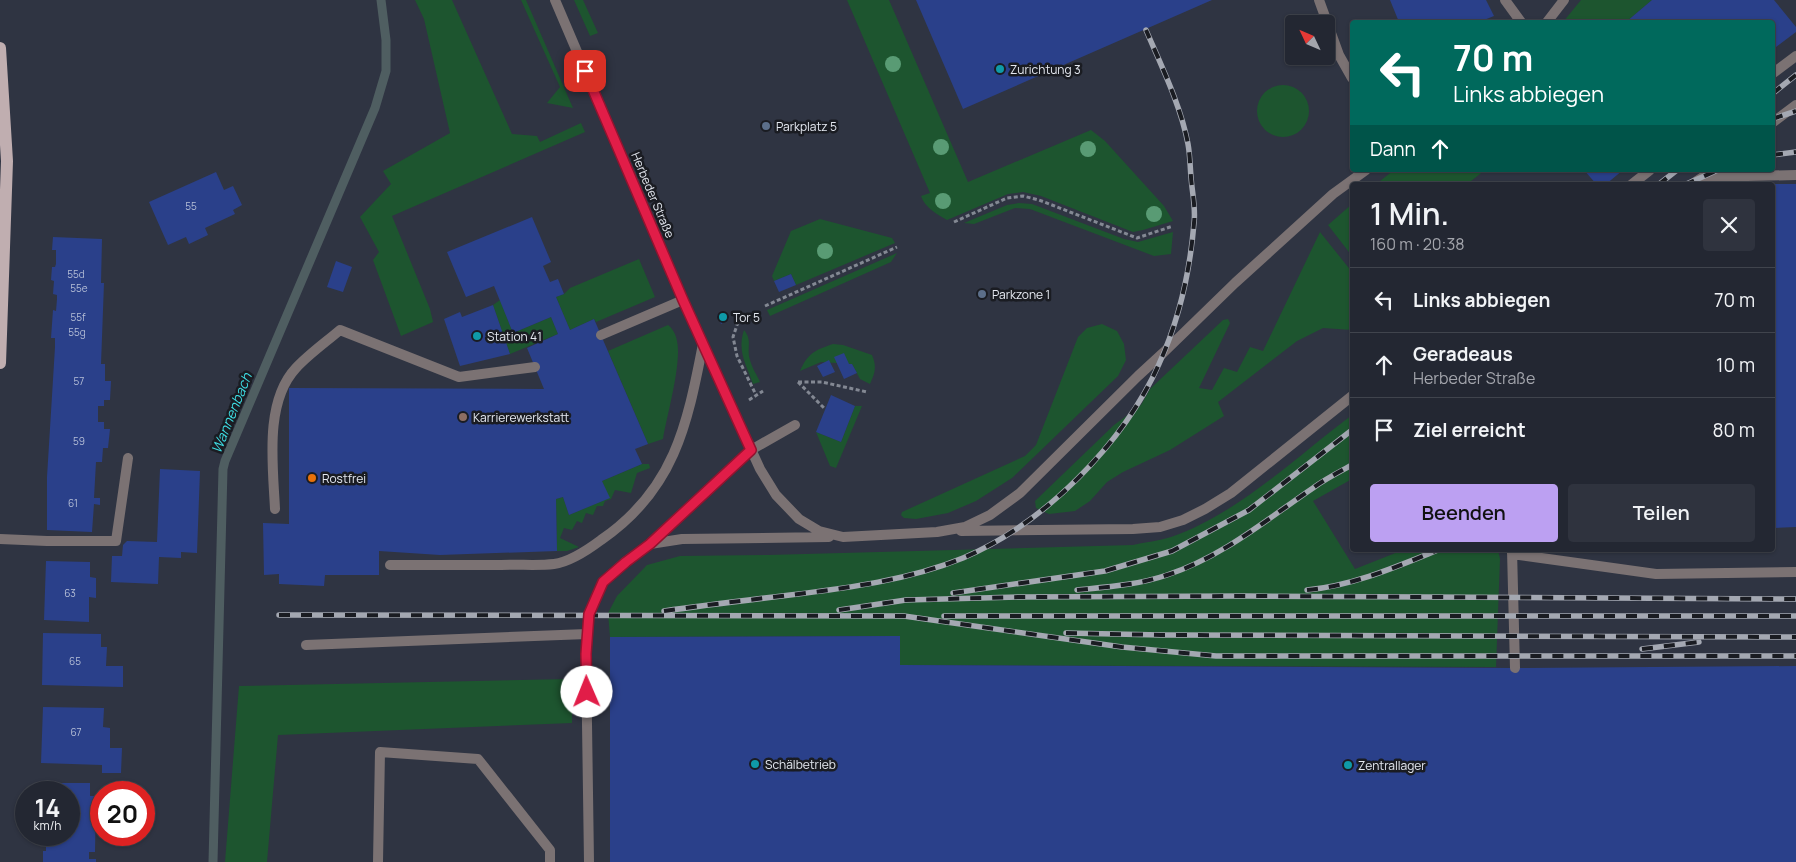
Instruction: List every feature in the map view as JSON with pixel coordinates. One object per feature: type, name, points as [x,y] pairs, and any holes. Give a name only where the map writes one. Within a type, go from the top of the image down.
[{"type":"main road","points":[[0,48],[7,161],[0,363]]},
{"type":"lane","name":"Herbeder Straße","points":[[555,0],[683,300],[760,469],[776,495],[799,519],[819,531],[843,537]]},
{"type":"lane","points":[[1319,0],[1339,55],[1350,74]]},
{"type":"lane","points":[[1505,0],[1520,20]]},
{"type":"lane","points":[[1549,20],[1564,0]]},
{"type":"lane","points":[[1775,72],[1796,56]]},
{"type":"lane","points":[[1775,121],[1796,104]]},
{"type":"lane","points":[[937,532],[965,527],[990,516],[1020,493],[1235,282],[1333,194],[1363,172]]},
{"type":"lane","points":[[1635,182],[1647,172]]},
{"type":"lane","points":[[1696,182],[1709,172]]},
{"type":"lane","points":[[1703,177],[1796,176]]},
{"type":"lane","points":[[601,335],[683,300]]},
{"type":"lane","points":[[275,510],[272,436],[278,396],[295,368],[340,330],[460,377],[535,366]]},
{"type":"lane","points":[[390,565],[556,564],[584,552],[612,533],[639,509],[661,479],[682,436],[703,344]]},
{"type":"lane","points":[[650,544],[682,539],[843,537],[937,532],[1160,527],[1183,520],[1232,493],[1350,398]]},
{"type":"lane","points":[[589,862],[587,634],[589,614],[603,582],[650,544],[751,450],[795,425]]},
{"type":"lane","points":[[0,539],[116,541],[128,458]]},
{"type":"lane","points":[[1515,668],[1512,552],[1656,574],[1796,572]]},
{"type":"lane","points":[[306,645],[587,634]]},
{"type":"lane","points":[[378,862],[380,752],[478,759],[550,850],[550,862]]},
{"type":"path","points":[[954,222],[1007,198],[1023,196],[1039,200],[1137,238],[1173,226]]},
{"type":"path","points":[[765,306],[897,247]]},
{"type":"path","points":[[738,322],[732,337],[737,356],[756,395]]},
{"type":"path","points":[[825,409],[798,382],[822,382],[867,392]]},
{"type":"green space","points":[[415,0],[452,0],[512,134],[537,136],[540,142],[581,123],[585,132],[392,216],[430,309],[433,322],[401,336],[373,260],[379,252],[360,217],[391,184],[383,171],[450,133],[424,19]]},
{"type":"green space","points":[[521,0],[526,0],[573,108],[547,103],[560,87]]},
{"type":"green space","points":[[574,0],[583,0],[598,33],[590,36]]},
{"type":"green space","points":[[847,0],[889,0],[968,182],[1091,130],[1105,141],[1164,206],[1173,221],[1133,232],[1041,196],[1023,192],[1008,194],[947,220],[935,213],[925,204],[921,196],[930,193]]},
{"type":"green space","points":[[1581,0],[1652,0],[1628,20],[1565,20]]},
{"type":"green space","points":[[1278,85],[1288,85],[1297,89],[1305,97],[1309,111],[1305,125],[1297,133],[1288,137],[1278,137],[1269,133],[1261,125],[1257,116],[1257,106],[1261,97],[1269,89]]},
{"type":"green space","points":[[1391,172],[1482,172],[1470,182],[1379,182]]},
{"type":"green space","points":[[1019,203],[1032,204],[1124,239],[1138,242],[1173,232],[1171,254],[1154,256],[1030,209],[1015,208],[974,224],[964,223],[1007,205]]},
{"type":"green space","points":[[1350,206],[1350,253],[1328,225]]},
{"type":"green space","points":[[820,219],[892,238],[895,243],[796,285],[791,274],[774,281],[772,276],[791,231]]},
{"type":"green space","points":[[1320,232],[1350,270],[1350,330],[1323,328],[1297,341],[1218,402],[1224,416],[1170,450],[1123,472],[1107,482],[1090,501],[1075,511],[1049,514],[1036,508],[1035,501],[1114,425],[1141,405],[1150,389],[1223,320],[1228,319],[1230,323],[1199,388],[1212,390],[1224,368],[1237,372],[1250,347],[1263,351]]},
{"type":"green space","points":[[897,253],[891,262],[770,316],[767,310]]},
{"type":"green space","points":[[639,259],[655,297],[596,322],[594,319],[570,330],[556,297],[564,294],[570,288]]},
{"type":"green space","points":[[500,300],[513,333],[551,317],[558,334],[510,354],[493,305]]},
{"type":"green space","points":[[1102,324],[1117,331],[1124,344],[1126,360],[1118,376],[1012,478],[976,501],[948,513],[916,519],[904,518],[901,515],[902,512],[1025,456],[1036,445],[1078,337],[1087,328]]},
{"type":"green space","points":[[668,325],[674,332],[677,341],[676,375],[663,439],[648,444],[608,351]]},
{"type":"green space","points":[[744,330],[749,341],[751,363],[760,382],[753,384],[742,351],[741,344]]},
{"type":"green space","points":[[833,344],[843,345],[872,355],[875,370],[870,384],[860,379],[852,364],[821,362],[800,371],[809,356],[821,348]]},
{"type":"green space","points":[[855,406],[862,406],[836,468],[830,466],[816,432],[841,442]]},
{"type":"green space","points":[[1350,417],[1350,480],[1313,501],[1355,569],[1398,552],[1498,552],[1500,559],[1496,667],[900,665],[900,636],[610,637],[608,613],[617,596],[647,565],[680,556],[1133,545],[1162,540],[1196,527],[1243,499]]},
{"type":"green space","points":[[642,464],[649,464],[650,468],[637,473],[631,493],[615,490],[611,499],[605,501],[603,506],[597,506],[593,515],[586,513],[582,523],[577,521],[572,530],[564,528],[560,538],[579,547],[567,551],[557,551],[556,499],[563,497],[569,515],[609,498],[602,481]]},
{"type":"green space","points":[[572,679],[572,723],[278,735],[267,862],[225,862],[239,686]]},
{"type":"building","name":"Zurichtung 3","points":[[916,0],[1212,0],[963,109]]},
{"type":"building","points":[[1390,0],[1486,0],[1494,16],[1484,20],[1398,20]]},
{"type":"building","points":[[1652,0],[1774,0],[1796,27],[1796,32],[1775,48],[1775,20],[1628,20]]},
{"type":"building","points":[[216,172],[224,190],[233,186],[242,205],[233,210],[235,214],[205,228],[208,235],[189,244],[186,237],[168,245],[149,202]]},
{"type":"building","points":[[1586,172],[1621,172],[1609,182],[1594,182]]},
{"type":"building","points":[[1775,184],[1796,184],[1796,527],[1775,528]]},
{"type":"building","name":"Karrierewerkstatt","points":[[532,217],[551,262],[543,266],[550,282],[558,279],[564,294],[556,297],[570,330],[594,319],[648,444],[635,449],[642,464],[602,481],[610,498],[569,515],[563,497],[556,499],[557,551],[440,555],[379,551],[379,575],[325,575],[324,586],[279,584],[279,574],[264,575],[263,523],[289,524],[289,388],[544,389],[527,348],[558,334],[551,317],[513,333],[494,286],[466,297],[447,252]]},
{"type":"building","points":[[53,237],[102,239],[101,283],[104,283],[101,364],[105,364],[105,381],[111,381],[110,400],[104,400],[104,406],[98,406],[98,422],[104,422],[104,429],[110,429],[108,448],[103,448],[102,462],[96,462],[94,498],[100,498],[100,505],[94,504],[92,532],[47,530],[47,477],[55,347],[55,338],[51,338],[53,310],[56,311],[57,299],[57,295],[53,294],[54,281],[51,280],[52,267],[55,267],[56,264],[56,250],[52,250]]},
{"type":"building","points":[[336,261],[352,267],[343,292],[327,287]]},
{"type":"building","points":[[791,274],[796,285],[779,292],[774,281]]},
{"type":"building","name":"Station 41","points":[[493,305],[510,354],[460,366],[444,319],[460,312],[462,317]]},
{"type":"building","name":"Tor 5","points":[[726,312],[729,319],[721,324],[717,315]]},
{"type":"building","points":[[844,353],[849,364],[852,364],[857,373],[844,379],[834,357]]},
{"type":"building","points":[[829,360],[835,372],[823,377],[817,366]]},
{"type":"building","points":[[831,395],[855,406],[841,442],[816,432]]},
{"type":"building","points":[[160,469],[200,471],[197,553],[181,552],[181,558],[159,557],[158,584],[111,582],[112,556],[122,556],[123,545],[127,541],[157,542]]},
{"type":"building","points":[[46,561],[90,562],[90,577],[96,578],[96,598],[89,597],[89,622],[44,620]]},
{"type":"building","points":[[43,633],[101,634],[101,647],[107,647],[106,666],[123,666],[123,687],[42,685]]},
{"type":"building","name":"Zentrallager","points":[[900,636],[900,665],[1515,668],[1796,666],[1796,862],[610,862],[610,637]]},
{"type":"building","points":[[43,707],[104,708],[103,727],[110,728],[110,748],[122,748],[121,773],[102,773],[102,765],[41,763]]},
{"type":"building","points":[[80,783],[90,783],[90,846],[95,846],[95,852],[89,852],[89,859],[96,859],[96,862],[43,862],[43,851],[46,851],[46,846],[80,846]]},
{"type":"waterway","name":"Wannenbach","points":[[213,862],[223,469],[375,108],[386,71],[386,40],[381,0]]},
{"type":"railway","points":[[664,611],[856,586],[900,578],[942,566],[993,543],[1023,524],[1051,503],[1103,451],[1125,423],[1144,394],[1166,347],[1178,313],[1186,277],[1195,212],[1185,130],[1176,100],[1146,30]]},
{"type":"railway","points":[[1775,92],[1796,75]]},
{"type":"railway","points":[[1775,118],[1796,111]]},
{"type":"railway","points":[[1775,155],[1796,152]]},
{"type":"railway","points":[[1662,182],[1674,172]]},
{"type":"railway","points":[[1691,182],[1713,172]]},
{"type":"railway","points":[[953,593],[1105,571],[1172,551],[1249,510],[1350,432]]},
{"type":"railway","points":[[1077,590],[1145,581],[1187,567],[1243,537],[1322,482],[1350,466]]},
{"type":"railway","points":[[1307,590],[1357,580],[1433,552]]},
{"type":"railway","points":[[839,610],[906,600],[1019,597],[1245,596],[1796,599]]},
{"type":"railway","points":[[279,615],[904,616],[1122,647],[1216,656],[1796,656]]},
{"type":"railway","points":[[944,616],[1796,616]]},
{"type":"railway","points":[[1066,633],[1796,637]]},
{"type":"railway","points":[[1642,649],[1699,642]]},
{"type":"place","name":"Zurichtung 3","points":[[1000,69]]},
{"type":"place","name":"Parkplatz 5","points":[[766,126]]},
{"type":"place","name":"Parkzone 1","points":[[982,294]]},
{"type":"place","name":"Tor 5","points":[[723,317]]},
{"type":"place","name":"Station 41","points":[[477,336]]},
{"type":"place","name":"Karrierewerkstatt","points":[[463,417]]},
{"type":"place","name":"Rostfrei","points":[[312,478]]},
{"type":"place","name":"Schälbetrieb","points":[[755,764]]},
{"type":"place","name":"Zentrallager","points":[[1348,765]]},
{"type":"route","points":[[585,71],[683,300],[751,450],[650,544],[603,582],[589,614],[586,654],[587,692]]}]
